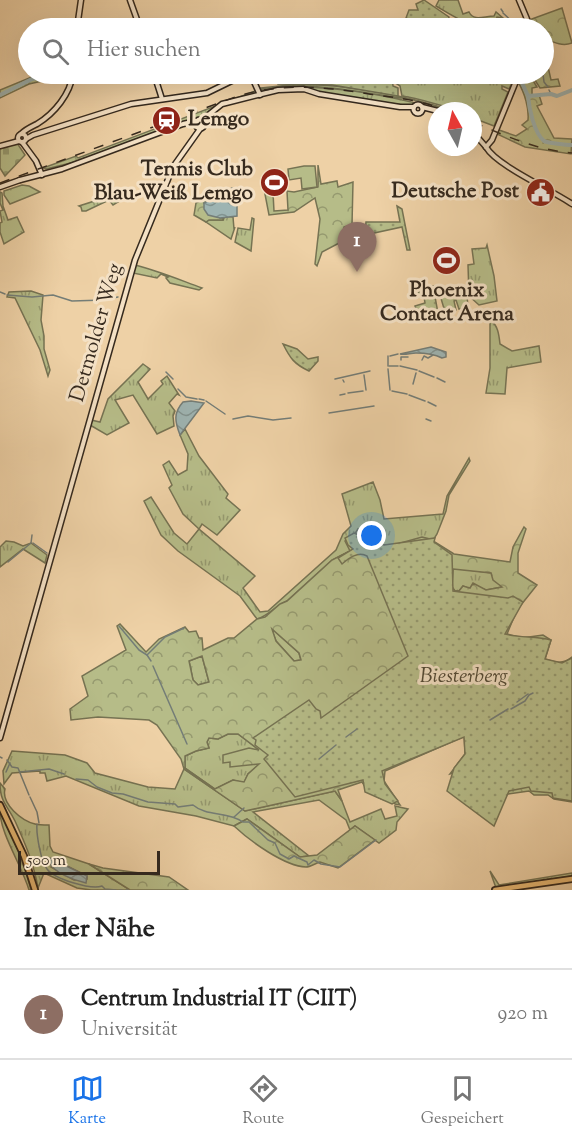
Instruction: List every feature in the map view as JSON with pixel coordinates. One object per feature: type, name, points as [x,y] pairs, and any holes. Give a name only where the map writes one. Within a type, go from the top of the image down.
[{"type":"main road","points":[[0,800],[6,816]]},
{"type":"main road","points":[[0,806],[12,827],[35,890]]},
{"type":"main road","points":[[495,890],[572,879]]},
{"type":"street","points":[[78,18],[81,0]]},
{"type":"street","points":[[130,0],[136,18]]},
{"type":"street","points":[[519,0],[527,18]]},
{"type":"street","points":[[22,138],[29,128],[41,121],[62,100],[70,84]]},
{"type":"street","points":[[158,84],[162,99]]},
{"type":"street","points":[[0,146],[122,106],[207,93],[226,84]]},
{"type":"street","points":[[254,84],[260,95]]},
{"type":"street","points":[[485,146],[492,137],[515,84]]},
{"type":"street","points":[[0,187],[64,168],[186,123],[197,126],[217,106],[278,90],[302,89],[323,95],[414,108],[419,105],[422,109]]},
{"type":"street","points":[[414,108],[417,114],[422,109],[428,108]]},
{"type":"street","name":"Detmolder Weg","points":[[0,738],[135,260],[166,181],[194,137],[197,126],[204,126],[203,121]]},
{"type":"street","points":[[29,128],[32,134]]},
{"type":"street","points":[[22,138],[41,174]]},
{"type":"street","points":[[482,142],[493,155],[572,204]]},
{"type":"green space","points":[[424,0],[449,18],[406,18],[409,10],[418,10],[416,4]]},
{"type":"green space","points":[[439,0],[458,0],[463,14],[469,12],[474,17],[480,18],[456,18],[436,6]]},
{"type":"green space","points":[[562,8],[572,43],[554,42],[554,18],[534,18]]},
{"type":"green space","points":[[496,12],[503,18],[480,18],[494,16]]},
{"type":"green space","points":[[558,79],[560,86],[540,88],[537,84],[554,84],[554,80]]},
{"type":"green space","points":[[18,83],[29,84],[0,98],[0,90]]},
{"type":"green space","points":[[278,84],[393,84],[398,88],[398,96],[332,85]]},
{"type":"green space","points":[[299,84],[337,86],[428,104],[331,88],[291,86],[261,89]]},
{"type":"green space","points":[[397,84],[511,84],[509,89],[502,86],[502,89],[508,92],[494,126],[482,121],[482,102],[428,102],[402,96],[400,86]]},
{"type":"green space","points":[[519,84],[535,84],[537,87],[532,88],[532,95],[539,95],[542,104],[537,106],[554,138],[572,139],[571,154],[525,147],[497,134],[499,130],[516,136],[527,129],[522,125],[528,120],[525,96]]},
{"type":"green space","points":[[308,87],[363,93],[428,107],[320,93],[308,89],[263,92],[262,90]]},
{"type":"green space","points":[[255,91],[255,94],[229,101]]},
{"type":"green space","points":[[218,105],[202,119],[79,161],[43,168],[76,156],[78,158]]},
{"type":"green space","points":[[17,143],[25,155],[5,176],[0,168],[0,148]]},
{"type":"green space","points":[[318,165],[321,184],[337,181],[338,187],[353,182],[352,225],[344,227],[343,241],[322,252],[317,266],[315,264],[320,219],[315,198],[294,212],[269,215],[264,189],[273,193],[274,211],[288,210],[287,191],[294,192],[318,187]]},
{"type":"green space","points":[[315,166],[317,187],[302,189],[301,178],[289,180],[288,169]]},
{"type":"green space","points":[[22,185],[40,192],[10,204],[4,191]]},
{"type":"green space","points":[[129,190],[131,194],[113,205],[109,200],[86,211],[82,211],[79,206]]},
{"type":"green space","points":[[0,192],[8,220],[17,217],[24,232],[4,244],[0,232],[2,222],[0,211],[3,210],[0,203]]},
{"type":"green space","points":[[208,197],[209,199],[204,203],[223,220],[206,222],[194,215],[196,203]]},
{"type":"green space","points":[[397,206],[402,209],[410,250],[407,250],[402,227],[365,235],[366,222],[400,222]]},
{"type":"green space","points":[[225,216],[233,217],[234,229],[235,227],[231,239],[206,222],[223,220]]},
{"type":"green space","points":[[252,218],[254,219],[251,251],[235,242],[238,228],[250,230]]},
{"type":"green space","points":[[487,245],[497,301],[479,305],[469,296],[468,265],[474,264],[472,249],[486,248]]},
{"type":"green space","points":[[135,265],[202,288],[199,290],[170,283],[166,278],[168,277],[161,274],[157,278],[133,273]]},
{"type":"green space","points":[[433,286],[438,313],[414,319],[410,315],[416,309],[415,306],[425,303],[424,297],[415,296],[421,290]]},
{"type":"green space","points":[[456,286],[467,296],[468,307],[459,309],[456,300],[454,301],[456,310],[445,312],[440,295]]},
{"type":"green space","points":[[31,291],[43,295],[41,320],[44,349],[50,370],[48,376],[40,350],[15,298],[7,297],[9,292]]},
{"type":"green space","points":[[490,320],[499,334],[500,344],[512,351],[539,346],[541,362],[507,368],[505,394],[486,393],[490,368]]},
{"type":"green space","points":[[283,344],[297,349],[308,359],[318,357],[318,361],[309,371],[293,360]]},
{"type":"green space","points":[[143,364],[150,369],[138,382],[148,399],[163,384],[161,381],[167,376],[179,395],[177,394],[169,403],[175,411],[174,426],[157,434],[133,395],[115,400],[129,423],[107,435],[90,425],[91,420],[100,422],[108,399]]},
{"type":"green space","points":[[185,429],[199,456],[228,494],[226,498],[240,510],[217,535],[202,524],[199,529],[183,514],[169,488],[172,485],[163,465],[169,461],[178,475],[187,470],[188,454],[180,435]]},
{"type":"green space","points":[[469,458],[470,461],[449,495],[446,511],[432,542],[382,545],[365,537],[358,530],[350,551],[332,560],[287,601],[257,619],[240,596],[178,551],[161,535],[144,501],[151,497],[174,533],[187,544],[199,529],[255,576],[243,588],[260,612],[268,611],[336,550],[343,534],[351,526],[342,494],[373,482],[384,519],[443,514],[447,496]]},
{"type":"green space","points":[[524,527],[526,529],[518,553],[518,573],[537,585],[517,610],[507,634],[522,638],[543,635],[551,640],[545,659],[559,662],[572,657],[572,802],[554,799],[548,795],[534,795],[529,791],[501,795],[474,767],[450,774],[465,754],[464,730],[463,737],[385,771],[384,781],[400,805],[376,796],[362,782],[338,790],[342,801],[335,791],[245,811],[184,769],[181,759],[157,725],[149,720],[98,717],[71,720],[70,709],[88,696],[82,676],[126,650],[117,626],[120,624],[146,652],[159,639],[185,627],[189,632],[196,631],[199,638],[202,638],[203,650],[228,638],[234,638],[257,619],[265,617],[287,601],[332,560],[350,551],[345,541],[358,529],[362,536],[382,545],[390,546],[422,537],[430,539],[454,554],[510,562],[513,547]],"holes":[[[453,569],[491,573],[493,580],[502,587],[486,590],[473,583],[470,588],[463,586],[459,591],[455,591],[452,587]],[[272,629],[299,653],[301,660],[294,661],[276,641]],[[202,656],[209,682],[198,685],[193,680],[189,661]],[[228,734],[238,734],[259,750],[249,748],[223,755],[223,763],[230,762],[230,767],[259,764],[248,774],[244,782],[233,780],[215,789],[185,768],[185,756],[209,748],[207,742],[209,738],[218,739]]]},
{"type":"green space","name":"Biesterberg","points":[[354,533],[384,545],[435,538],[434,542],[452,555],[453,591],[508,598],[513,596],[523,602],[505,634],[551,640],[545,659],[562,663],[572,658],[572,801],[553,798],[552,793],[531,791],[529,787],[509,791],[494,826],[447,791],[454,768],[465,754],[464,737],[382,771],[385,784],[398,801],[392,804],[365,792],[363,780],[295,797],[264,759],[268,755],[255,745],[256,740],[253,738],[309,700],[320,711],[321,718],[408,656],[367,556],[357,555],[342,564],[338,558],[353,549],[345,538]]},
{"type":"green space","points":[[6,541],[23,546],[31,543],[47,555],[45,563],[23,549],[0,567],[0,547]]},
{"type":"green space","points":[[453,568],[492,573],[502,587],[486,590],[463,586],[459,591],[455,591],[452,587]]},
{"type":"green space","points":[[271,628],[299,653],[301,660],[294,661],[276,641]]},
{"type":"green space","points":[[202,656],[209,682],[198,685],[193,680],[189,661]]},
{"type":"green space","points":[[228,734],[238,734],[261,751],[230,762],[260,764],[248,774],[244,783],[233,780],[215,789],[185,768],[185,756],[209,748],[207,742],[209,738],[218,739]]},
{"type":"green space","points":[[12,751],[65,755],[87,763],[95,773],[148,787],[175,789],[184,769],[245,811],[335,791],[342,801],[350,822],[381,809],[385,819],[397,816],[395,806],[408,809],[397,822],[396,830],[379,843],[355,826],[350,830],[346,820],[319,800],[253,812],[309,856],[300,857],[247,819],[234,826],[196,816],[139,806],[66,776],[47,781],[45,773],[40,773],[40,771],[12,773],[4,784],[3,771]]},
{"type":"green space","points":[[0,783],[5,789],[9,806],[19,816],[35,824],[49,825],[50,846],[53,852],[89,864],[130,890],[77,888],[44,873],[38,888],[26,846],[0,789]],"holes":[[[63,864],[87,876],[87,879],[74,880],[51,867]]]},
{"type":"green space","points":[[0,811],[22,858],[31,890],[29,890],[7,839]]},
{"type":"green space","points":[[247,819],[300,857],[317,855],[355,826],[375,840],[338,868],[320,862],[308,867],[297,866],[268,852],[234,826]]},
{"type":"green space","points":[[89,864],[169,877],[188,890],[130,890]]},
{"type":"green space","points":[[490,871],[499,885],[572,873],[572,876],[496,888]]},
{"type":"water","points":[[232,188],[237,194],[237,216],[220,218],[208,215],[204,209],[204,203]]},
{"type":"water","points":[[431,347],[446,352],[446,357],[423,353],[400,354]]},
{"type":"water","points":[[183,402],[204,403],[180,435],[176,414]]},
{"type":"water","points":[[50,858],[87,876],[86,883],[59,872],[48,861]]},
{"type":"waterway","points":[[503,13],[508,18]]},
{"type":"waterway","points":[[0,95],[22,84]]},
{"type":"waterway","points":[[523,84],[528,96],[551,94],[557,96],[572,90]]},
{"type":"waterway","points":[[549,90],[551,94]]},
{"type":"waterway","points":[[528,96],[533,120],[540,137],[546,142],[572,145]]},
{"type":"waterway","points":[[0,292],[5,294]]},
{"type":"waterway","points":[[7,295],[32,297],[53,295],[72,301],[118,297]]},
{"type":"waterway","points":[[390,356],[398,354]]},
{"type":"waterway","points":[[422,360],[424,356],[428,358],[433,355]]},
{"type":"waterway","points":[[388,356],[388,366]]},
{"type":"waterway","points":[[401,360],[401,357],[408,357]]},
{"type":"waterway","points":[[389,366],[398,366]]},
{"type":"waterway","points":[[400,366],[417,370]]},
{"type":"waterway","points":[[388,369],[390,390]]},
{"type":"waterway","points":[[335,379],[370,371]]},
{"type":"waterway","points":[[419,371],[434,377]]},
{"type":"waterway","points":[[166,372],[173,379]]},
{"type":"waterway","points":[[413,384],[416,373]]},
{"type":"waterway","points":[[364,375],[366,390]]},
{"type":"waterway","points":[[437,378],[445,382]]},
{"type":"waterway","points":[[178,389],[186,397],[197,399]]},
{"type":"waterway","points":[[348,393],[363,391]]},
{"type":"waterway","points":[[392,391],[407,394]]},
{"type":"waterway","points":[[340,395],[345,394]]},
{"type":"waterway","points":[[409,395],[425,401]]},
{"type":"waterway","points":[[199,399],[204,400]]},
{"type":"waterway","points":[[206,401],[225,414]]},
{"type":"waterway","points":[[428,402],[436,406]]},
{"type":"waterway","points":[[329,413],[374,406]]},
{"type":"waterway","points":[[233,419],[248,416],[273,420],[291,418]]},
{"type":"waterway","points":[[426,419],[431,421]]},
{"type":"waterway","points":[[8,562],[31,543],[32,535]]},
{"type":"waterway","points":[[33,543],[47,553]]},
{"type":"waterway","points":[[119,626],[151,661]]},
{"type":"waterway","points":[[147,655],[165,637],[184,628]]},
{"type":"waterway","points":[[153,666],[187,744]]},
{"type":"waterway","points":[[511,709],[533,693]]},
{"type":"waterway","points":[[517,702],[528,694]]},
{"type":"waterway","points":[[490,720],[508,709]]},
{"type":"waterway","points":[[346,737],[357,729]]},
{"type":"waterway","points":[[319,759],[336,745]]},
{"type":"waterway","points":[[7,760],[12,767],[18,768],[29,795]]},
{"type":"waterway","points":[[6,772],[10,763]]},
{"type":"waterway","points":[[20,772],[49,769],[64,774]]},
{"type":"waterway","points":[[76,779],[88,780],[97,787],[112,793],[148,802],[175,804],[178,807],[193,805],[204,811],[249,822],[268,840],[275,843],[280,854],[289,859],[294,856],[307,862],[308,865],[314,860],[321,864],[340,867],[376,840]]},
{"type":"waterway","points":[[30,797],[39,823]]},
{"type":"waterway","points":[[234,817],[244,808]]},
{"type":"waterway","points":[[37,824],[41,854],[51,873],[73,883],[116,890]]},
{"type":"railway","points":[[0,183],[238,96],[255,92],[306,87],[412,100],[428,104]]},
{"type":"railway","points":[[482,126],[534,146],[572,153]]},
{"type":"place","name":"Lemgo","points":[[167,120]]},
{"type":"place","name":"Tennis Club Blau-Weiß Lemgo","points":[[274,182]]},
{"type":"place","name":"Deutsche Post","points":[[540,192]]},
{"type":"place","name":"Phoenix Contact Arena","points":[[447,260]]},
{"type":"place","name":"Centrum Industrial IT (CIIT)","points":[[357,272]]}]
